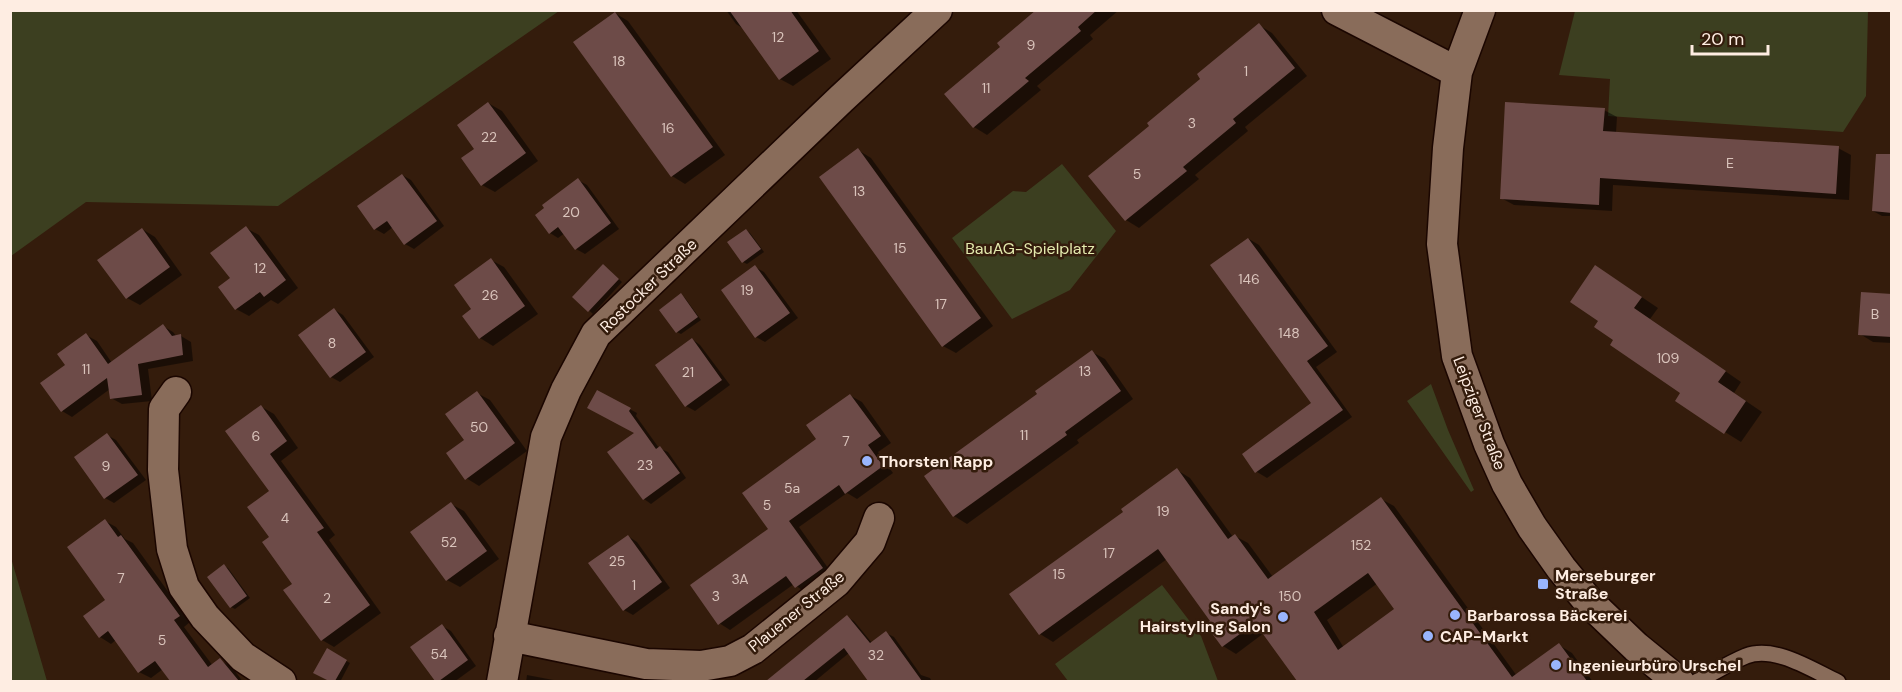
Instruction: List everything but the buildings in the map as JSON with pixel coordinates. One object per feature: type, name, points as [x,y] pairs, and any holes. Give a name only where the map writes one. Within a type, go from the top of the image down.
[{"type":"street","name":"Rostocker Straße","points":[[502,681],[546,437],[566,390],[596,334],[937,10]]},
{"type":"street","points":[[1337,10],[1457,72]]},
{"type":"street","name":"Leipziger Straße","points":[[1480,10],[1457,72],[1448,148],[1442,244],[1457,356],[1489,444],[1507,484],[1532,527],[1588,601],[1636,647],[1679,681]]},
{"type":"street","points":[[176,392],[164,409],[163,470],[172,549],[184,587],[205,617],[243,657],[281,681]]},
{"type":"street","name":"Plauener Straße","points":[[510,636],[646,664],[701,666],[730,661],[753,649],[836,582],[870,542],[879,518]]},
{"type":"lane","points":[[1696,681],[1748,656],[1763,653],[1780,655],[1838,681]]},
{"type":"green space","points":[[11,10],[559,11],[278,206],[86,202],[11,256]]},
{"type":"green space","points":[[1575,11],[1868,11],[1866,96],[1843,132],[1608,116],[1610,79],[1559,75]]},
{"type":"green space","name":"BauAG-Spielplatz","points":[[1062,164],[1116,231],[1070,290],[1012,319],[952,238],[1013,191],[1026,192]]},
{"type":"green space","points":[[1431,384],[1474,490],[1471,492],[1407,401]]},
{"type":"green space","points":[[11,558],[47,681],[11,681]]},
{"type":"green space","points":[[1162,585],[1201,636],[1218,681],[1068,681],[1055,664]]},
{"type":"place","name":"Thorsten Rapp","points":[[867,461]]},
{"type":"place","name":"Merseburger Straße","points":[[1543,584]]},
{"type":"place","name":"Barbarossa Bäckerei","points":[[1455,615]]},
{"type":"place","name":"Sandy's Hairstyling Salon","points":[[1283,617]]},
{"type":"place","name":"CAP-Markt","points":[[1428,636]]},
{"type":"place","name":"Ingenieurbüro Urschel","points":[[1556,665]]}]
